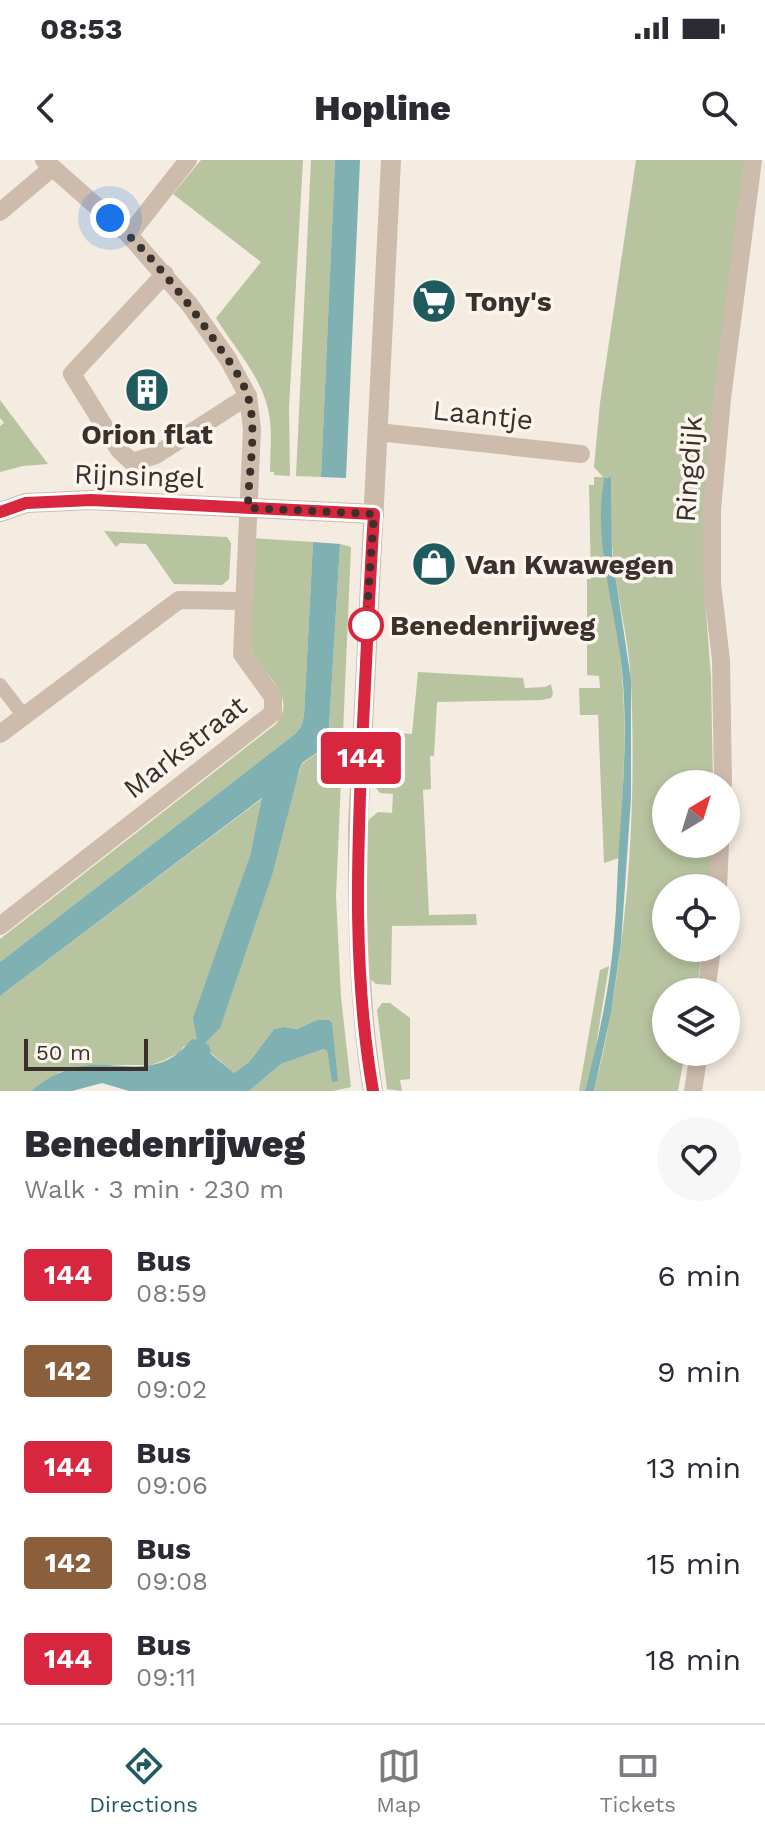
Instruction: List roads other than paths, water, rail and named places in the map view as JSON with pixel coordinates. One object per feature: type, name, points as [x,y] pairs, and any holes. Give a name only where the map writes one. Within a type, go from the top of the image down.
[{"type":"street","points":[[129,235],[188,160]]},
{"type":"street","points":[[373,1091],[364,1042],[357,936],[358,827],[391,160]]},
{"type":"street","name":"Ringdijk","points":[[723,770],[721,660],[712,584],[712,510],[722,398],[753,160]]},
{"type":"street","points":[[0,212],[48,164],[129,235],[165,274],[228,359],[248,396],[156,455],[132,462],[119,450],[72,374],[165,274]]},
{"type":"street","name":"Markstraat","points":[[0,926],[273,713],[273,697],[242,654],[252,429],[248,396]]},
{"type":"street","name":"Laantje","points":[[378,432],[581,454]]},
{"type":"street","name":"Rijnsingel","points":[[0,512],[26,503],[91,500],[374,514]]},
{"type":"street","points":[[0,734],[179,600],[242,601]]},
{"type":"street","points":[[0,685],[24,716]]},
{"type":"street","points":[[693,1091],[697,1066]]},
{"type":"water","points":[[335,160],[360,160],[346,478],[321,477]]},
{"type":"water","points":[[611,477],[612,554],[631,680],[631,798],[621,944],[611,1013],[594,1091],[585,1091],[603,1014],[612,956],[624,764],[623,682],[601,529],[604,478]]},
{"type":"water","points":[[313,542],[340,544],[328,745],[302,763],[272,875],[220,1028],[205,1043],[209,1045],[211,1054],[234,1073],[249,1062],[274,1029],[297,1029],[317,1020],[329,1020],[332,1023],[338,1081],[332,1082],[327,1051],[324,1049],[281,1064],[249,1091],[129,1091],[102,1083],[72,1091],[31,1091],[57,1074],[80,1066],[147,1066],[158,1063],[181,1051],[192,1039],[197,1040],[193,1018],[250,856],[262,798],[0,996],[0,962],[301,727]]},
{"type":"place","name":"Tony's","points":[[434,301]]},
{"type":"place","name":"Orion flat","points":[[147,390]]},
{"type":"place","name":"Van Kwawegen","points":[[434,564]]},
{"type":"place","name":"Benedenrijweg","points":[[366,625]]}]
